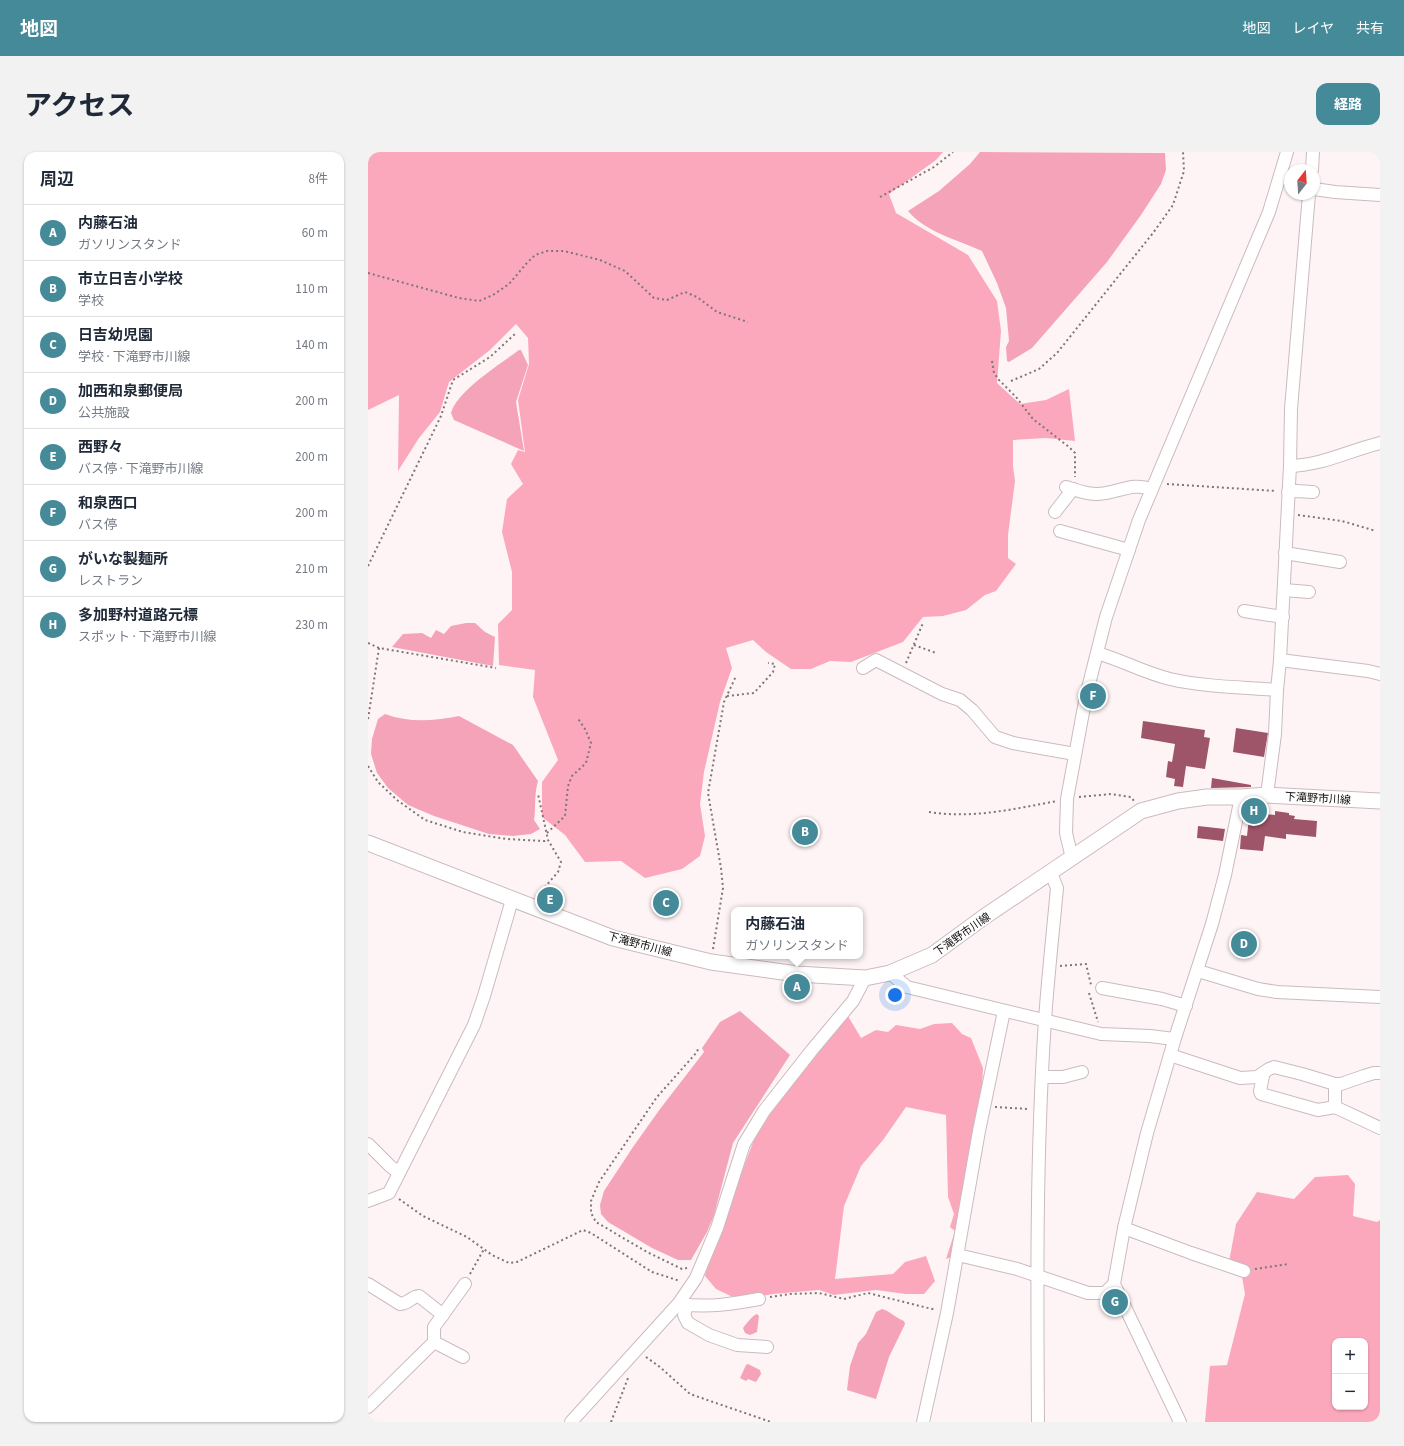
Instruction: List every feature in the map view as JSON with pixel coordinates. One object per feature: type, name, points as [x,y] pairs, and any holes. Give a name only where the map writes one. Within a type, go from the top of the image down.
[{"type":"main road","name":"下滝野市川線","points":[[368,843],[613,938],[711,962],[797,974],[865,978],[890,973],[932,955],[984,917],[1141,811],[1178,801],[1206,797],[1267,796],[1380,801]]},
{"type":"street","points":[[1072,858],[1066,833],[1067,799],[1086,696],[1106,616],[1128,550],[1153,486],[1269,212],[1287,152]]},
{"type":"street","points":[[1312,164],[1313,152]]},
{"type":"street","points":[[1320,190],[1380,195]]},
{"type":"street","points":[[1267,796],[1275,734],[1283,617],[1291,409],[1308,200]]},
{"type":"street","points":[[1290,466],[1306,466],[1380,443]]},
{"type":"street","points":[[1055,512],[1070,488],[1090,494],[1106,493],[1137,486],[1153,486]]},
{"type":"street","points":[[1288,492],[1313,492]]},
{"type":"street","points":[[1060,531],[1128,550]]},
{"type":"street","points":[[1285,553],[1340,562]]},
{"type":"street","points":[[1284,590],[1309,592]]},
{"type":"street","points":[[1244,611],[1283,617]]},
{"type":"street","points":[[1097,653],[1112,657],[1151,674],[1186,682],[1206,685],[1277,690]]},
{"type":"street","points":[[863,668],[876,660],[942,694],[960,700],[972,710],[995,736],[1013,743],[1075,754]]},
{"type":"street","points":[[1280,660],[1368,671],[1380,674]]},
{"type":"street","points":[[958,1255],[1017,1269],[1088,1293],[1105,1293],[1114,1284],[1124,1228],[1147,1132],[1174,1039],[1198,971],[1212,924],[1242,797]]},
{"type":"street","points":[[1038,1422],[1037,1277],[1042,1077],[1045,1020],[1057,888],[1050,873]]},
{"type":"street","points":[[368,1201],[390,1193],[474,1025],[512,900]]},
{"type":"street","points":[[1198,971],[1277,992],[1380,997]]},
{"type":"street","points":[[890,973],[907,987],[1102,1034],[1150,1036],[1174,1039]]},
{"type":"street","points":[[571,1422],[637,1350],[683,1304],[690,1287],[696,1278],[716,1228],[744,1144],[764,1111],[853,1001],[865,978]]},
{"type":"street","points":[[1096,987],[1162,999],[1186,1006]]},
{"type":"street","points":[[922,1422],[947,1313],[984,1106],[1004,1011]]},
{"type":"street","points":[[1170,1056],[1240,1078],[1257,1077],[1274,1067],[1335,1084],[1341,1084],[1369,1074],[1380,1073]]},
{"type":"street","points":[[1042,1077],[1063,1077],[1082,1072]]},
{"type":"street","points":[[1261,1075],[1263,1076],[1260,1091],[1261,1094],[1318,1110],[1335,1107],[1380,1128]]},
{"type":"street","points":[[1335,1084],[1335,1107]]},
{"type":"street","points":[[368,1144],[390,1166],[400,1173]]},
{"type":"street","points":[[1124,1228],[1244,1271]]},
{"type":"street","points":[[368,1284],[400,1304],[407,1304],[415,1296],[419,1296],[443,1315]]},
{"type":"street","points":[[368,1407],[434,1342],[434,1327],[465,1284]]},
{"type":"street","points":[[1114,1284],[1180,1422]]},
{"type":"street","points":[[683,1304],[729,1305],[759,1299]]},
{"type":"street","points":[[683,1304],[684,1315],[688,1323],[709,1335],[737,1345],[767,1347]]},
{"type":"street","points":[[434,1342],[464,1357]]},
{"type":"path","points":[[880,197],[934,167],[953,152]]},
{"type":"path","points":[[1012,381],[1039,369],[1057,353],[1153,234],[1173,205],[1184,171],[1184,152]]},
{"type":"path","points":[[368,273],[459,298],[479,301],[493,295],[509,284],[535,255],[547,251],[564,251],[600,260],[625,271],[654,298],[666,300],[685,292],[697,297],[718,312],[748,322]]},
{"type":"path","points":[[368,566],[441,416],[453,380],[490,358],[516,333]]},
{"type":"path","points":[[992,361],[994,373],[1016,397],[1033,419],[1075,453],[1076,464],[1070,488]]},
{"type":"path","points":[[1153,486],[1288,492]]},
{"type":"path","points":[[1287,513],[1342,521],[1376,531]]},
{"type":"path","points":[[901,674],[923,623]]},
{"type":"path","points":[[368,643],[379,648],[496,668]]},
{"type":"path","points":[[914,645],[936,653]]},
{"type":"path","points":[[368,719],[379,648]]},
{"type":"path","points":[[727,696],[754,693],[773,672],[775,664],[768,663]]},
{"type":"path","points":[[711,962],[723,888],[708,793],[724,702],[736,676]]},
{"type":"path","points":[[547,833],[566,816],[568,786],[572,776],[586,763],[591,743],[585,729],[577,717]]},
{"type":"path","points":[[368,766],[378,782],[397,800],[425,820],[463,832],[506,840],[548,840]]},
{"type":"path","points":[[532,906],[535,899],[558,872],[561,862],[548,840],[538,794]]},
{"type":"path","points":[[929,812],[949,815],[989,813],[1082,796],[1111,794],[1131,797],[1141,811]]},
{"type":"path","points":[[1050,966],[1086,964],[1096,987]]},
{"type":"path","points":[[1089,993],[1102,1034]]},
{"type":"path","points":[[691,1266],[682,1269],[596,1222],[591,1213],[591,1201],[599,1182],[657,1096],[697,1052],[698,1049]]},
{"type":"path","points":[[984,1106],[1041,1110]]},
{"type":"path","points":[[390,1193],[423,1216],[467,1237],[492,1255],[509,1263],[518,1262],[582,1230],[591,1233],[652,1272],[680,1281],[690,1287]]},
{"type":"path","points":[[465,1284],[484,1249]]},
{"type":"path","points":[[1244,1271],[1289,1264]]},
{"type":"path","points":[[759,1299],[790,1294],[819,1293],[844,1299],[868,1294],[947,1313]]},
{"type":"path","points":[[637,1350],[660,1367],[690,1394],[761,1420],[771,1422]]},
{"type":"path","points":[[611,1422],[620,1394],[633,1366],[629,1359]]},
{"type":"shaded area","points":[[368,152],[943,152],[936,160],[889,194],[896,213],[968,255],[997,301],[1001,331],[997,383],[1020,404],[1046,400],[1069,389],[1075,441],[1046,438],[1013,440],[1013,466],[1015,481],[1008,535],[1008,558],[1016,564],[996,591],[985,595],[966,610],[943,616],[923,617],[903,642],[851,662],[830,661],[811,669],[791,669],[766,652],[753,640],[726,648],[732,668],[720,702],[704,772],[700,804],[705,836],[700,856],[682,869],[645,878],[621,861],[585,862],[565,835],[542,817],[542,782],[558,760],[533,697],[535,670],[499,665],[498,624],[512,610],[512,572],[502,532],[507,499],[523,484],[511,464],[518,450],[525,452],[518,400],[529,364],[528,338],[516,324],[490,350],[449,382],[440,412],[419,438],[398,471],[399,395],[368,410]]},
{"type":"shaded area","points":[[980,152],[1165,153],[1166,170],[1161,184],[1141,215],[1107,262],[1032,348],[1009,362],[1007,361],[1006,347],[1009,341],[1006,308],[997,283],[982,251],[942,235],[923,225],[908,211],[939,191],[970,164]]},
{"type":"shaded area","points":[[521,350],[528,365],[516,402],[524,451],[454,420],[451,413],[461,396],[470,387]]},
{"type":"shaded area","points":[[475,623],[485,632],[495,637],[493,666],[392,647],[403,634],[422,633],[431,638],[436,630],[444,634],[451,626]]},
{"type":"shaded area","points":[[385,714],[412,720],[440,719],[459,716],[513,745],[538,781],[534,820],[540,829],[531,834],[513,836],[489,834],[434,816],[408,805],[388,788],[377,773],[371,754],[372,739],[378,719]]},
{"type":"shaded area","points":[[740,1011],[790,1055],[733,1143],[714,1215],[707,1232],[691,1260],[678,1260],[652,1248],[608,1222],[601,1214],[600,1205],[604,1191],[660,1109],[704,1052],[702,1048],[720,1022]]},
{"type":"shaded area","points":[[848,1016],[861,1038],[876,1030],[888,1032],[896,1025],[920,1029],[934,1024],[952,1023],[962,1034],[971,1038],[983,1068],[981,1107],[954,1256],[946,1259],[955,1231],[950,1227],[954,1214],[948,1197],[946,1115],[906,1107],[883,1140],[861,1166],[844,1206],[835,1279],[893,1274],[905,1262],[926,1256],[935,1281],[924,1294],[906,1294],[876,1290],[834,1295],[819,1290],[773,1294],[739,1300],[716,1289],[705,1276],[708,1259],[754,1140],[764,1120],[798,1075]]},
{"type":"shaded area","points":[[1348,1175],[1355,1184],[1353,1216],[1377,1222],[1380,1220],[1380,1422],[1205,1422],[1210,1366],[1227,1365],[1245,1294],[1241,1271],[1229,1262],[1236,1224],[1257,1192],[1294,1199],[1315,1177]]},
{"type":"shaded area","points":[[882,1309],[904,1321],[905,1324],[889,1357],[876,1399],[847,1390],[850,1366],[858,1343],[866,1334],[876,1312]]},
{"type":"shaded area","points":[[757,1314],[759,1316],[757,1332],[750,1335],[745,1333],[743,1328]]},
{"type":"shaded area","points":[[748,1364],[760,1370],[761,1374],[756,1382],[748,1379],[746,1381],[740,1378],[746,1365]]},
{"type":"building","points":[[1143,721],[1205,730],[1204,737],[1210,738],[1205,769],[1186,766],[1183,787],[1174,786],[1175,779],[1166,777],[1168,761],[1172,762],[1175,744],[1141,738]]},
{"type":"building","points":[[1236,728],[1268,733],[1264,757],[1233,752]]},
{"type":"building","points":[[1212,778],[1251,785],[1251,787],[1211,788]]},
{"type":"building","points":[[1275,811],[1289,813],[1289,815],[1295,816],[1294,819],[1317,821],[1316,837],[1286,834],[1286,839],[1265,836],[1263,851],[1240,849],[1241,835],[1247,836],[1249,818],[1253,818],[1254,813],[1275,815]]},
{"type":"building","points":[[1198,826],[1225,829],[1223,841],[1197,838]]},
{"type":"place","name":"和泉西口","points":[[1093,696]]},
{"type":"place","name":"多加野村道路元標","points":[[1254,811]]},
{"type":"place","name":"市立日吉小学校","points":[[805,832]]},
{"type":"place","name":"西野々","points":[[550,900]]},
{"type":"place","name":"日吉幼児園","points":[[666,903]]},
{"type":"place","name":"加西和泉郵便局","points":[[1244,944]]},
{"type":"place","name":"内藤石油","points":[[797,987]]},
{"type":"place","name":"がいな製麺所","points":[[1115,1302]]}]
